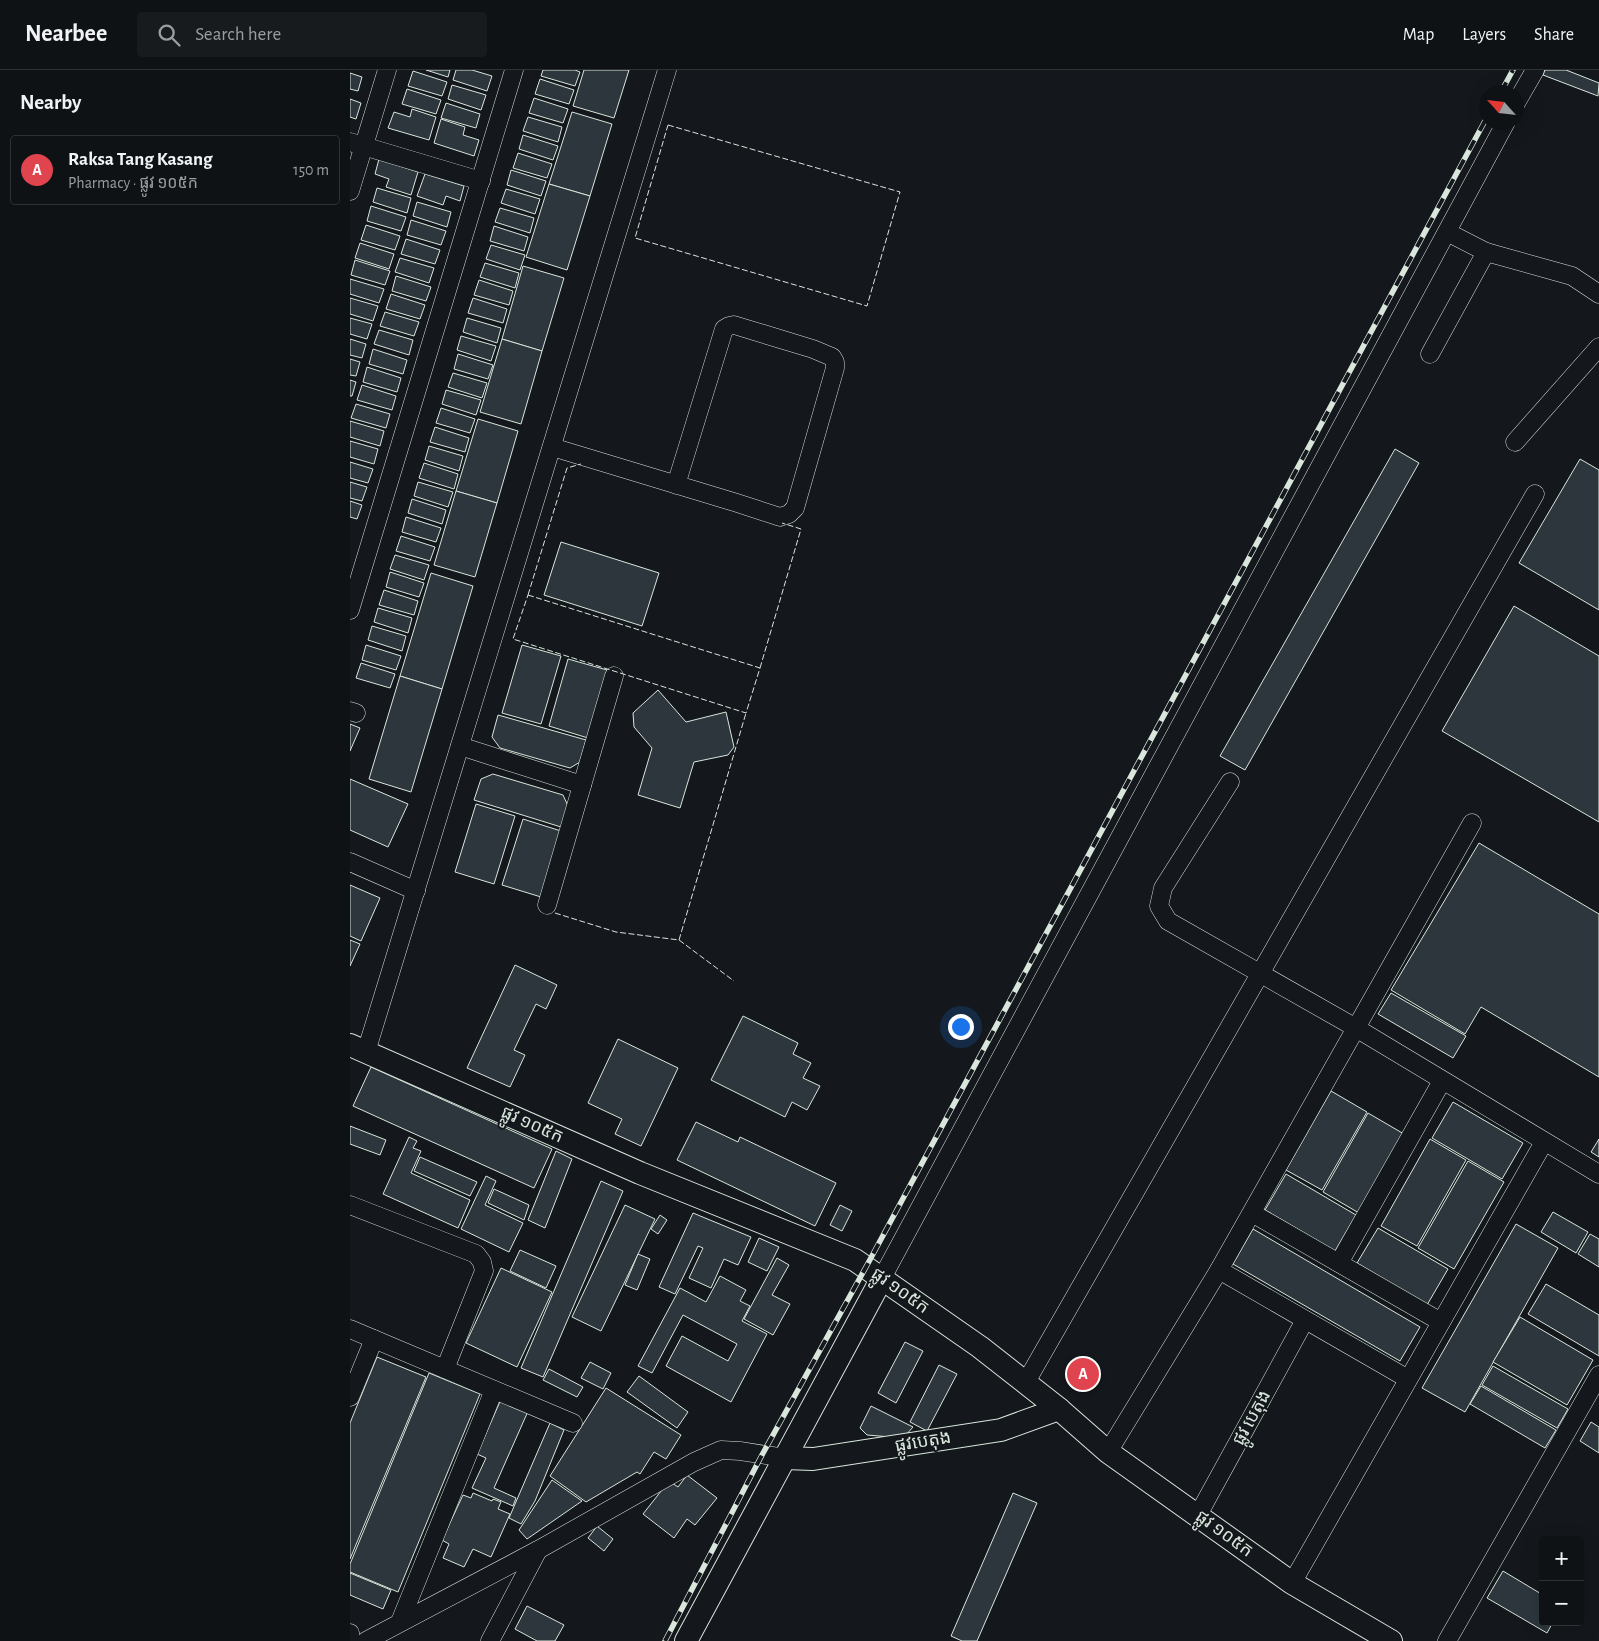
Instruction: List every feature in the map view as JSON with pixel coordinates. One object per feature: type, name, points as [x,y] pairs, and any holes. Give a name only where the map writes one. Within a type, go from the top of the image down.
[{"type":"main road","name":"ផ្លូវ ១០៥ក","points":[[358,1049],[640,1173],[854,1260],[980,1347],[1059,1409],[1108,1452],[1292,1584],[1391,1641]]},
{"type":"main road","points":[[686,1641],[882,1278]]},
{"type":"main road","name":"ផ្លូវបេតុង","points":[[784,1458],[813,1459],[1001,1430],[1059,1409]]},
{"type":"street","points":[[350,191],[357,144],[387,70]]},
{"type":"street","points":[[350,610],[514,70]]},
{"type":"street","points":[[358,1049],[416,891],[667,70]]},
{"type":"street","points":[[1524,88],[1534,70]]},
{"type":"street","points":[[882,1278],[1502,130]]},
{"type":"street","points":[[357,144],[481,181]]},
{"type":"street","points":[[1447,232],[1486,252],[1572,276],[1599,294]]},
{"type":"street","points":[[1430,354],[1486,252]]},
{"type":"street","points":[[552,447],[780,517],[789,514],[795,508],[836,362],[832,357],[812,349],[734,325],[724,329],[676,485]]},
{"type":"street","points":[[1515,442],[1599,347]]},
{"type":"street","points":[[1026,1382],[1535,494]]},
{"type":"street","points":[[547,905],[614,676]]},
{"type":"street","points":[[460,746],[582,785]]},
{"type":"street","points":[[1230,782],[1163,888],[1159,906],[1168,921],[1356,1028],[1599,1174]]},
{"type":"street","points":[[1108,1452],[1252,1213],[1472,823]]},
{"type":"street","points":[[350,862],[416,891]]},
{"type":"street","points":[[1339,1263],[1442,1081]]},
{"type":"street","points":[[1292,1584],[1544,1142]]},
{"type":"street","points":[[350,1205],[476,1254],[482,1262],[484,1271],[445,1369]]},
{"type":"street","points":[[1252,1213],[1441,1322]]},
{"type":"street","points":[[1219,1270],[1408,1379]]},
{"type":"street","name":"ផ្លូវ បេតុង","points":[[1198,1515],[1305,1320]]},
{"type":"street","points":[[350,1329],[573,1422]]},
{"type":"street","points":[[350,1397],[374,1339]]},
{"type":"street","points":[[1447,1641],[1599,1376]]},
{"type":"street","points":[[400,1622],[494,1390]]},
{"type":"street","points":[[366,1641],[538,1550],[694,1462],[721,1450],[784,1458]]},
{"type":"street","points":[[490,1641],[538,1550]]},
{"type":"street","points":[[350,1633],[351,1641]]},
{"type":"building","points":[[426,70],[450,70],[448,77]]},
{"type":"building","points":[[456,70],[472,70],[492,76],[487,91],[453,80]]},
{"type":"building","points":[[543,70],[575,70],[580,72],[575,86],[541,76]]},
{"type":"building","points":[[584,70],[629,70],[614,118],[573,106]]},
{"type":"building","points":[[1545,70],[1566,70],[1599,83],[1598,96],[1543,75]]},
{"type":"building","points":[[413,71],[447,82],[442,96],[408,86]]},
{"type":"building","points":[[350,73],[362,77],[358,91],[350,89]]},
{"type":"building","points":[[540,79],[574,90],[569,104],[535,94]]},
{"type":"building","points":[[452,85],[486,95],[481,110],[448,99]]},
{"type":"building","points":[[407,89],[441,100],[436,114],[402,104]]},
{"type":"building","points":[[534,98],[568,109],[563,123],[529,113]]},
{"type":"building","points":[[350,99],[361,103],[356,119],[350,117]]},
{"type":"building","points":[[446,103],[480,114],[476,128],[441,118]]},
{"type":"building","points":[[412,109],[436,117],[429,140],[388,128],[394,112],[410,117]]},
{"type":"building","points":[[572,112],[612,124],[590,196],[549,184]]},
{"type":"building","points":[[528,117],[562,127],[558,142],[523,131]]},
{"type":"building","points":[[441,119],[465,127],[463,135],[479,140],[474,156],[434,143]]},
{"type":"building","points":[[523,135],[558,146],[553,160],[519,149]]},
{"type":"building","points":[[518,153],[552,164],[547,178],[513,168]]},
{"type":"building","points":[[379,159],[418,172],[411,195],[386,187],[389,179],[375,174]]},
{"type":"building","points":[[511,170],[546,181],[541,196],[507,185]]},
{"type":"building","points":[[425,174],[464,186],[460,201],[446,196],[443,205],[417,196]]},
{"type":"building","points":[[549,184],[590,196],[567,270],[526,257]]},
{"type":"building","points":[[377,188],[411,198],[407,213],[373,202]]},
{"type":"building","points":[[506,189],[540,199],[535,214],[501,203]]},
{"type":"building","points":[[417,202],[451,212],[447,227],[413,216]]},
{"type":"building","points":[[371,206],[406,217],[401,231],[367,221]]},
{"type":"building","points":[[500,208],[534,218],[530,233],[495,222]]},
{"type":"building","points":[[411,220],[446,231],[441,245],[407,235]]},
{"type":"building","points":[[366,225],[400,236],[395,250],[361,240]]},
{"type":"building","points":[[494,226],[528,237],[524,251],[490,241]]},
{"type":"building","points":[[406,239],[440,250],[435,264],[401,254]]},
{"type":"building","points":[[360,243],[394,254],[389,269],[355,258]]},
{"type":"building","points":[[491,245],[525,255],[520,270],[486,259]]},
{"type":"building","points":[[400,258],[434,268],[429,283],[395,272]]},
{"type":"building","points":[[355,260],[390,271],[385,285],[351,275]]},
{"type":"building","points":[[485,263],[519,273],[515,288],[480,277]]},
{"type":"building","points":[[523,266],[564,278],[542,351],[502,339]]},
{"type":"building","points":[[396,276],[431,287],[426,301],[392,291]]},
{"type":"building","points":[[350,279],[384,289],[379,303],[350,294]]},
{"type":"building","points":[[479,280],[513,291],[509,305],[474,295]]},
{"type":"building","points":[[391,294],[425,305],[420,319],[386,309]]},
{"type":"building","points":[[350,298],[378,306],[373,321],[350,314]]},
{"type":"building","points":[[473,298],[507,309],[503,323],[468,313]]},
{"type":"building","points":[[385,312],[419,322],[414,336],[380,326]]},
{"type":"building","points":[[350,318],[372,324],[367,339],[350,334]]},
{"type":"building","points":[[467,318],[501,328],[497,343],[463,332]]},
{"type":"building","points":[[379,330],[413,340],[409,355],[374,344]]},
{"type":"building","points":[[461,336],[496,346],[491,361],[457,350]]},
{"type":"building","points":[[350,339],[366,344],[362,358],[350,355]]},
{"type":"building","points":[[502,339],[542,351],[521,424],[480,412]]},
{"type":"building","points":[[373,349],[407,360],[403,374],[369,364]]},
{"type":"building","points":[[458,354],[493,365],[488,379],[454,369]]},
{"type":"building","points":[[350,359],[360,362],[356,376],[350,375]]},
{"type":"building","points":[[367,367],[401,378],[397,392],[363,382]]},
{"type":"building","points":[[453,373],[487,383],[482,398],[448,387]]},
{"type":"building","points":[[350,380],[356,382],[352,396],[350,396]]},
{"type":"building","points":[[362,385],[396,396],[392,410],[357,400]]},
{"type":"building","points":[[446,390],[481,400],[476,415],[442,404]]},
{"type":"building","points":[[356,404],[390,414],[386,428],[351,418]]},
{"type":"building","points":[[441,408],[475,419],[470,433],[436,423]]},
{"type":"building","points":[[478,419],[518,431],[497,503],[456,491]]},
{"type":"building","points":[[350,421],[384,431],[380,446],[350,437]]},
{"type":"building","points":[[435,427],[469,438],[465,452],[430,442]]},
{"type":"building","points":[[350,441],[378,449],[374,464],[350,457]]},
{"type":"building","points":[[429,446],[463,456],[459,471],[425,460]]},
{"type":"building","points":[[1395,449],[1419,463],[1245,770],[1220,756]]},
{"type":"building","points":[[1580,459],[1599,470],[1599,610],[1519,563]]},
{"type":"building","points":[[350,462],[373,469],[368,483],[350,478]]},
{"type":"building","points":[[424,463],[458,474],[454,489],[419,478]]},
{"type":"building","points":[[350,482],[367,487],[362,501],[350,498]]},
{"type":"building","points":[[418,482],[453,492],[448,507],[414,496]]},
{"type":"building","points":[[456,491],[497,503],[475,577],[434,565]]},
{"type":"building","points":[[412,499],[446,510],[442,524],[408,513]]},
{"type":"building","points":[[350,501],[362,505],[357,519],[350,517]]},
{"type":"building","points":[[406,517],[441,528],[436,542],[402,532]]},
{"type":"building","points":[[401,536],[435,547],[430,561],[396,551]]},
{"type":"building","points":[[561,542],[659,573],[642,626],[544,595]]},
{"type":"building","points":[[395,555],[429,565],[424,580],[390,569]]},
{"type":"building","points":[[390,572],[424,583],[419,597],[386,587]]},
{"type":"building","points":[[431,573],[473,586],[442,689],[400,676]]},
{"type":"building","points":[[384,590],[418,601],[414,615],[379,605]]},
{"type":"building","points":[[1514,606],[1599,656],[1599,822],[1442,731]]},
{"type":"building","points":[[378,608],[412,618],[408,633],[374,622]]},
{"type":"building","points":[[372,626],[406,636],[402,651],[368,640]]},
{"type":"building","points":[[366,645],[401,656],[396,670],[362,660]]},
{"type":"building","points":[[522,645],[561,656],[541,724],[502,713]]},
{"type":"building","points":[[568,659],[607,670],[588,738],[549,726]]},
{"type":"building","points":[[361,663],[395,674],[390,688],[356,678]]},
{"type":"building","points":[[400,676],[442,689],[411,792],[369,779]]},
{"type":"building","points":[[658,690],[686,722],[726,712],[734,747],[728,755],[694,762],[680,808],[638,795],[652,748],[634,727],[633,713]]},
{"type":"building","points":[[498,715],[586,740],[580,762],[570,768],[500,748],[492,737]]},
{"type":"building","points":[[350,724],[360,728],[350,751]]},
{"type":"building","points":[[493,774],[563,795],[568,806],[561,827],[474,800],[481,779]]},
{"type":"building","points":[[350,779],[408,804],[388,847],[350,830]]},
{"type":"building","points":[[476,804],[515,816],[494,884],[455,872]]},
{"type":"building","points":[[523,819],[561,831],[541,897],[502,885]]},
{"type":"building","points":[[1479,843],[1599,914],[1599,1077],[1481,1007],[1465,1034],[1391,990]]},
{"type":"building","points":[[350,885],[380,898],[361,941],[350,936]]},
{"type":"building","points":[[350,940],[360,944],[350,966]]},
{"type":"building","points":[[515,965],[557,985],[546,1009],[536,1004],[514,1050],[525,1055],[510,1087],[467,1068]]},
{"type":"building","points":[[1391,993],[1466,1036],[1453,1058],[1378,1014]]},
{"type":"building","points":[[743,1016],[798,1043],[793,1054],[811,1063],[803,1078],[820,1086],[807,1110],[792,1102],[785,1117],[711,1080]]},
{"type":"building","points":[[618,1039],[678,1068],[641,1146],[615,1134],[622,1119],[588,1103]]},
{"type":"building","points":[[371,1067],[552,1149],[534,1188],[353,1106]]},
{"type":"building","points":[[1331,1091],[1367,1112],[1322,1190],[1286,1170]]},
{"type":"building","points":[[1453,1102],[1523,1143],[1502,1179],[1432,1138]]},
{"type":"building","points":[[1368,1113],[1404,1134],[1359,1213],[1323,1192]]},
{"type":"building","points":[[696,1122],[738,1142],[740,1137],[836,1183],[815,1226],[677,1160]]},
{"type":"building","points":[[350,1126],[386,1140],[380,1155],[350,1144]]},
{"type":"building","points":[[409,1137],[417,1141],[413,1148],[421,1151],[411,1173],[470,1200],[458,1228],[383,1194]]},
{"type":"building","points":[[1430,1139],[1466,1160],[1417,1246],[1381,1226]]},
{"type":"building","points":[[1599,1139],[1599,1157],[1591,1152]]},
{"type":"building","points":[[556,1151],[572,1159],[545,1228],[528,1220]]},
{"type":"building","points":[[420,1157],[477,1182],[470,1196],[414,1171]]},
{"type":"building","points":[[1468,1161],[1504,1182],[1454,1269],[1418,1248]]},
{"type":"building","points":[[1286,1174],[1356,1215],[1335,1251],[1265,1210]]},
{"type":"building","points":[[486,1176],[496,1181],[485,1205],[523,1223],[509,1252],[461,1229]]},
{"type":"building","points":[[601,1181],[623,1191],[543,1377],[521,1368]]},
{"type":"building","points":[[494,1189],[529,1205],[524,1220],[488,1203]]},
{"type":"building","points":[[625,1205],[655,1219],[601,1331],[572,1317]]},
{"type":"building","points":[[840,1205],[852,1211],[842,1231],[830,1225]]},
{"type":"building","points":[[1553,1212],[1588,1232],[1576,1253],[1541,1232]]},
{"type":"building","points":[[693,1213],[751,1237],[738,1265],[724,1259],[711,1288],[689,1278],[703,1248],[698,1246],[675,1294],[659,1287]]},
{"type":"building","points":[[660,1215],[667,1220],[658,1234],[651,1229]]},
{"type":"building","points":[[1516,1224],[1558,1248],[1465,1412],[1422,1388]]},
{"type":"building","points":[[1378,1228],[1448,1269],[1427,1305],[1357,1263]]},
{"type":"building","points":[[1253,1229],[1420,1327],[1400,1361],[1233,1264]]},
{"type":"building","points":[[1590,1234],[1599,1239],[1599,1267],[1578,1254]]},
{"type":"building","points":[[759,1238],[779,1247],[767,1271],[748,1262]]},
{"type":"building","points":[[520,1250],[556,1266],[546,1288],[510,1271]]},
{"type":"building","points":[[638,1254],[650,1259],[637,1290],[625,1285]]},
{"type":"building","points":[[777,1258],[789,1265],[772,1295],[790,1304],[773,1335],[744,1319]]},
{"type":"building","points":[[501,1268],[552,1292],[517,1367],[466,1343]]},
{"type":"building","points":[[720,1276],[746,1290],[740,1301],[750,1306],[742,1321],[767,1334],[731,1402],[666,1366],[682,1336],[728,1361],[737,1344],[683,1315],[652,1373],[638,1366],[680,1288],[706,1302]]},
{"type":"building","points":[[1546,1284],[1599,1315],[1599,1356],[1528,1314]]},
{"type":"building","points":[[1520,1317],[1593,1360],[1567,1405],[1493,1362]]},
{"type":"building","points":[[905,1342],[923,1351],[896,1403],[878,1393]]},
{"type":"building","points":[[377,1357],[426,1377],[350,1559],[350,1423]]},
{"type":"building","points":[[590,1362],[611,1373],[603,1389],[581,1378]]},
{"type":"building","points":[[939,1365],[957,1374],[927,1431],[910,1422]]},
{"type":"building","points":[[1493,1366],[1568,1409],[1557,1428],[1482,1385]]},
{"type":"building","points":[[549,1369],[583,1387],[577,1397],[543,1380]]},
{"type":"building","points":[[429,1373],[480,1394],[398,1592],[350,1572],[350,1564]]},
{"type":"building","points":[[639,1376],[688,1412],[677,1428],[627,1392]]},
{"type":"building","points":[[1481,1386],[1556,1430],[1545,1448],[1470,1404]]},
{"type":"building","points":[[606,1388],[681,1435],[666,1459],[654,1452],[640,1474],[637,1472],[586,1502],[550,1476]]},
{"type":"building","points":[[502,1397],[529,1409],[494,1488],[516,1498],[513,1506],[472,1488],[486,1458],[477,1454]]},
{"type":"building","points":[[871,1406],[913,1427],[906,1435],[891,1437],[867,1435],[860,1428]]},
{"type":"building","points":[[1591,1422],[1599,1427],[1599,1453],[1580,1441]]},
{"type":"building","points":[[550,1423],[564,1430],[535,1501],[521,1524],[509,1518]]},
{"type":"building","points":[[687,1475],[717,1498],[695,1525],[687,1519],[674,1538],[643,1514],[669,1481],[678,1487]]},
{"type":"building","points":[[552,1480],[582,1501],[527,1539],[519,1530]]},
{"type":"building","points":[[473,1493],[492,1501],[493,1499],[501,1502],[498,1509],[510,1514],[491,1557],[473,1549],[464,1567],[443,1558],[449,1544],[442,1540],[463,1495],[471,1498]]},
{"type":"building","points":[[1013,1493],[1037,1503],[977,1641],[962,1641],[951,1636]]},
{"type":"building","points":[[597,1526],[613,1539],[604,1551],[588,1538]]},
{"type":"building","points":[[1503,1571],[1539,1593],[1539,1626],[1551,1626],[1547,1633],[1487,1598]]},
{"type":"building","points":[[350,1573],[391,1590],[383,1609],[350,1595]]},
{"type":"building","points":[[527,1606],[564,1625],[555,1641],[537,1641],[515,1629]]},
{"type":"railway","points":[[1505,85],[1513,70]]},
{"type":"railway","points":[[665,1641],[762,1455],[866,1267],[1480,130]]},
{"type":"fence","points":[[668,125],[900,192],[867,306],[635,238],[668,125]]},
{"type":"fence","points":[[528,595],[567,468],[581,464]]},
{"type":"fence","points":[[760,668],[801,529],[782,523]]},
{"type":"fence","points":[[528,595],[760,668],[746,713],[513,639],[528,595]]},
{"type":"fence","points":[[679,940],[746,713]]},
{"type":"fence","points":[[555,913],[616,932],[679,940],[734,981]]},
{"type":"place","name":"Raksa Tang Kasang","points":[[1083,1374]]}]
